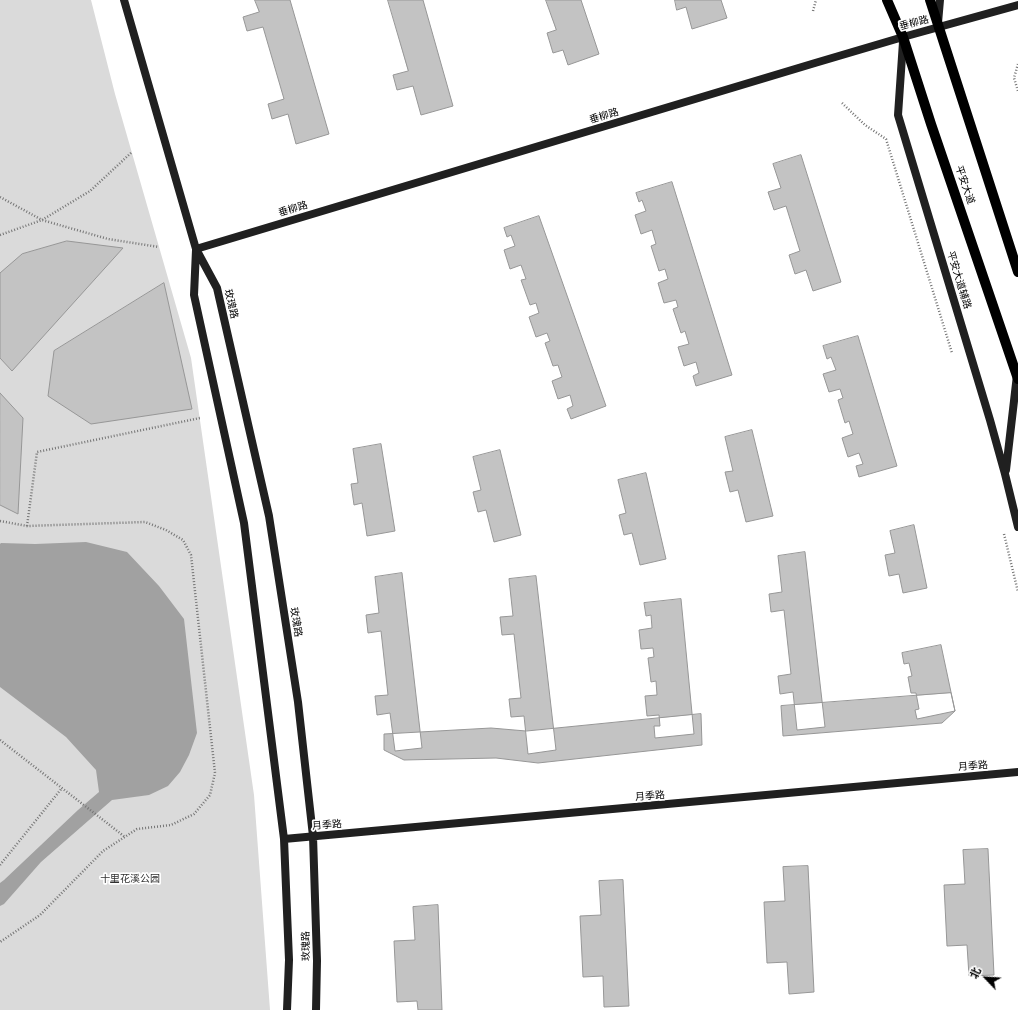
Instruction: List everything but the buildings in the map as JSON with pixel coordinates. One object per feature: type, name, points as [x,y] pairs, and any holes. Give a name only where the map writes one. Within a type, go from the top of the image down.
[{"type":"main road","name":"平安大道","points":[[888,0],[903,37],[931,124],[1018,377]]},
{"type":"main road","points":[[930,0],[1018,272]]},
{"type":"street","name":"玫瑰路","points":[[124,0],[196,249],[217,288],[269,516],[298,702],[313,836],[317,961],[316,1010]]},
{"type":"street","points":[[938,27],[940,0]]},
{"type":"street","name":"垂柳路","points":[[196,249],[903,37],[1018,5]]},
{"type":"street","name":"平安大道辅路","points":[[903,37],[898,115],[988,412],[1018,527]]},
{"type":"street","name":"玫瑰路","points":[[196,249],[194,296],[244,523],[284,839],[289,960],[287,1010]]},
{"type":"street","points":[[1005,474],[1018,377]]},
{"type":"street","name":"月季路","points":[[284,839],[1018,772]]},
{"type":"path","points":[[813,11],[816,0]]},
{"type":"path","points":[[1018,64],[1014,78],[1018,91]]},
{"type":"path","points":[[842,103],[864,125],[886,139],[954,357]]},
{"type":"path","points":[[0,235],[42,220],[90,191],[132,152]]},
{"type":"path","points":[[0,197],[42,220],[108,239],[159,247]]},
{"type":"path","points":[[27,526],[37,452],[200,418]]},
{"type":"path","points":[[0,521],[27,526],[145,522],[166,530],[183,540],[191,555],[215,773],[210,795],[194,814],[171,825],[137,829],[103,851],[40,915],[0,942]]},
{"type":"path","points":[[1004,531],[1018,592]]},
{"type":"path","points":[[0,740],[125,837]]},
{"type":"path","points":[[0,865],[62,788]]},
{"type":"green space","name":"十里花溪公园","points":[[0,0],[91,0],[115,94],[191,358],[254,795],[270,1010],[0,1010]]},
{"type":"shaded area","points":[[86,542],[127,552],[159,586],[184,619],[197,733],[189,755],[180,772],[168,786],[149,795],[112,800],[41,862],[4,904],[0,906],[0,883],[99,792],[96,770],[66,737],[0,687],[0,544]]}]
